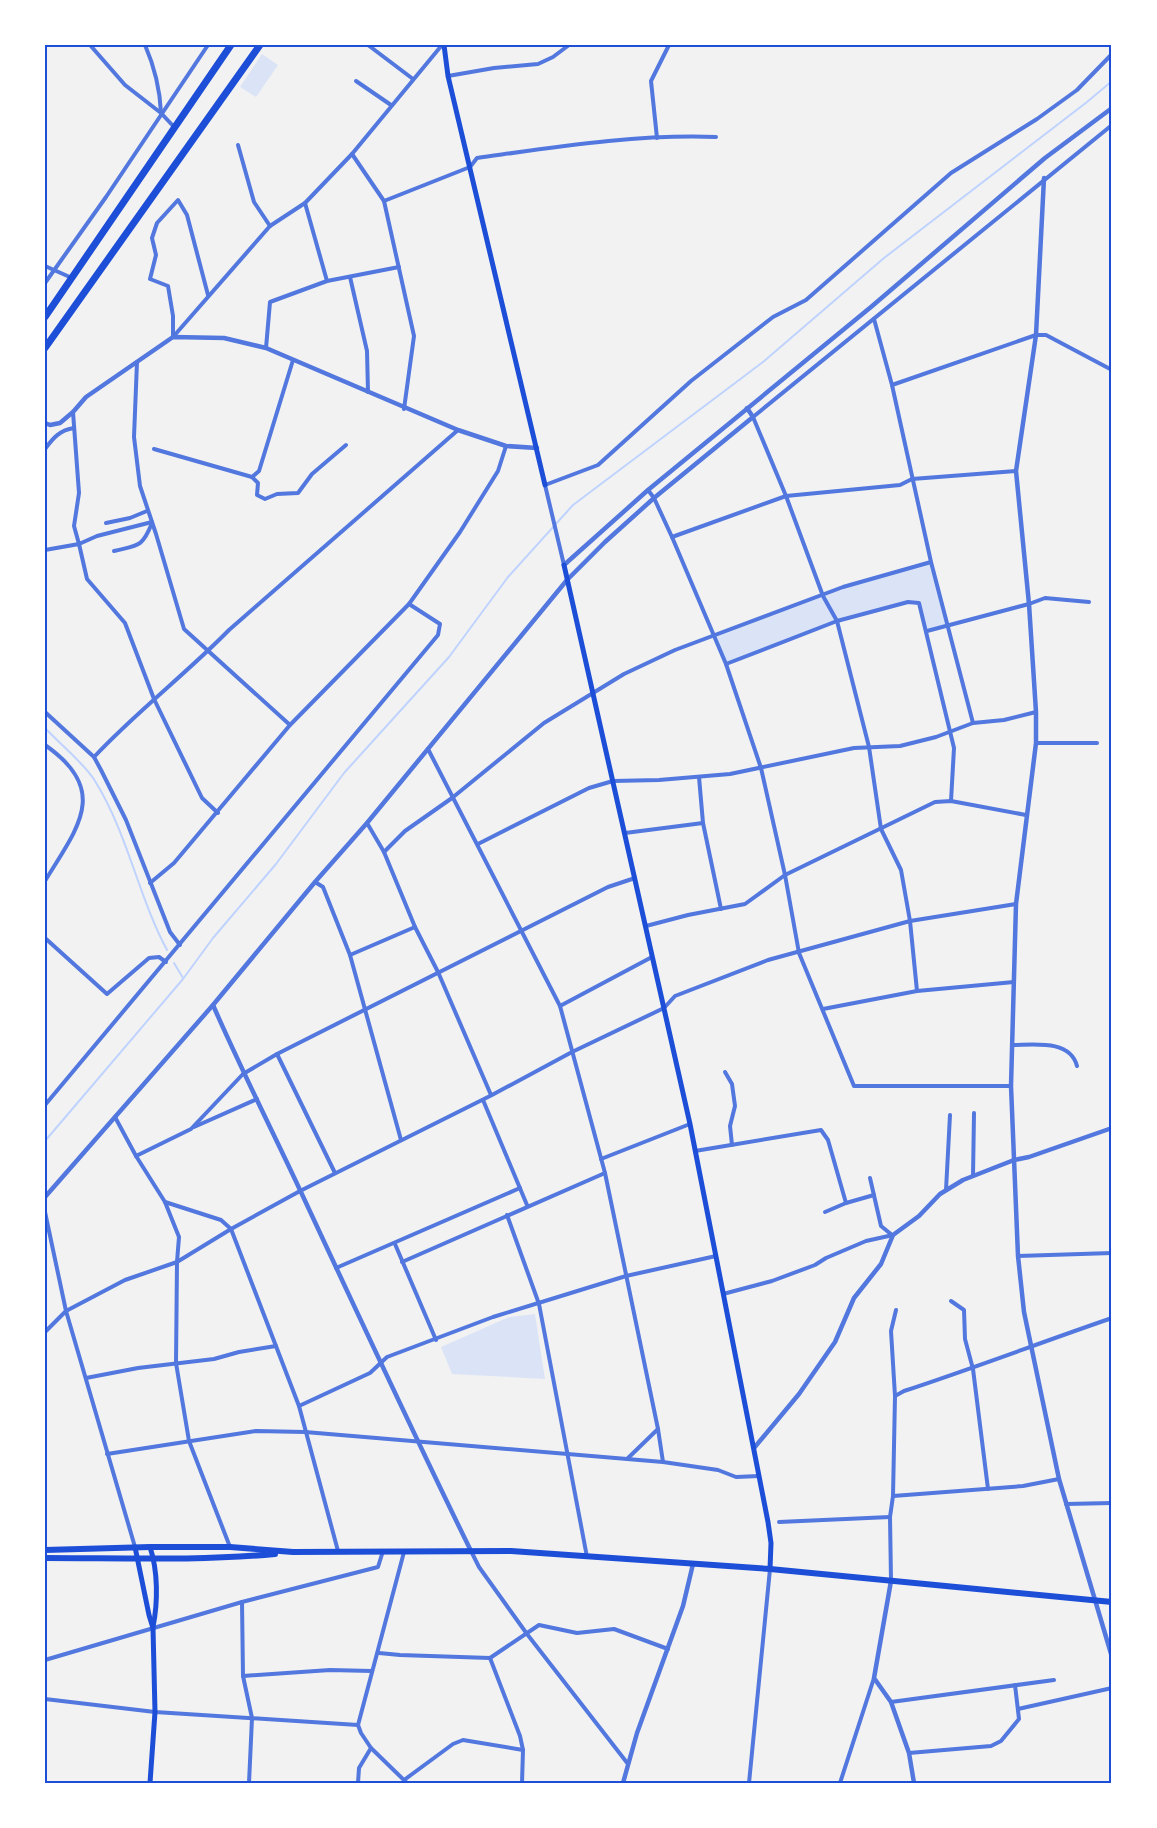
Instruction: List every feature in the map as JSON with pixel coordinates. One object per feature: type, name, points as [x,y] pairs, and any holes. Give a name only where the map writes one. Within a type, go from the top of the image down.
[{"type":"highway","points":[[45,317],[231,45]]},
{"type":"highway","points":[[45,348],[261,45]]},
{"type":"main road","points":[[443,45],[448,76],[545,485]]},
{"type":"main road","points":[[564,565],[690,1124],[754,1448],[771,1543],[770,1569]]},
{"type":"main road","points":[[150,1546],[154,1559],[156,1614],[153,1629],[155,1712],[150,1783]]},
{"type":"main road","points":[[46,1548],[150,1546],[230,1547],[293,1552],[471,1551],[770,1569],[1112,1602]]},
{"type":"main road","points":[[135,1547],[148,1615],[153,1629]]},
{"type":"main road","points":[[45,1558],[139,1560],[231,1558],[293,1552]]},
{"type":"street","points":[[90,45],[125,85],[161,113],[175,128]]},
{"type":"street","points":[[145,45],[160,92],[161,113]]},
{"type":"street","points":[[45,282],[106,197],[208,45]]},
{"type":"street","points":[[368,45],[413,79]]},
{"type":"street","points":[[45,423],[50,425],[60,423],[86,397],[173,337],[270,226],[305,203],[352,154],[443,45]]},
{"type":"street","points":[[448,76],[538,64],[553,57],[569,45]]},
{"type":"street","points":[[657,138],[651,81],[669,45]]},
{"type":"street","points":[[1112,54],[1077,90],[951,173],[806,300],[773,317],[691,381],[598,465],[545,485],[564,565],[648,490],[871,307],[1045,158],[1112,108]]},
{"type":"street","points":[[356,81],[391,105]]},
{"type":"street","points":[[45,1197],[213,1005],[367,823],[567,580],[654,498],[1044,178],[1112,125]]},
{"type":"street","points":[[384,201],[470,167],[477,158],[680,135],[716,136]]},
{"type":"street","points":[[238,145],[254,202],[270,226]]},
{"type":"street","points":[[352,154],[384,201],[414,336],[404,409]]},
{"type":"street","points":[[1044,178],[1036,335],[1016,471],[1029,604],[1036,712],[1036,743],[1016,904],[1011,1086],[1018,1256],[1024,1312],[1059,1479],[1112,1657]]},
{"type":"street","points":[[173,337],[173,316],[168,286],[150,279],[156,255],[152,238],[157,223],[178,200],[187,215],[208,296]]},
{"type":"street","points":[[305,203],[327,281]]},
{"type":"street","points":[[45,266],[73,278]]},
{"type":"street","points":[[266,348],[270,302],[327,281],[399,267]]},
{"type":"street","points":[[350,277],[367,351],[368,393]]},
{"type":"street","points":[[874,319],[892,385],[931,562],[972,723]]},
{"type":"street","points":[[892,385],[1036,335],[1046,335],[1112,370]]},
{"type":"street","points":[[173,337],[224,338],[266,348],[404,409],[458,430],[506,446],[537,448]]},
{"type":"street","points":[[252,477],[259,471],[293,360]]},
{"type":"street","points":[[137,362],[134,437],[140,486],[184,629],[290,725]]},
{"type":"street","points":[[747,408],[753,417],[786,496],[823,596],[837,621],[869,747],[881,829],[901,870],[910,921],[917,991]]},
{"type":"street","points":[[73,412],[79,493],[74,526],[87,579],[125,623],[154,699],[202,798],[218,813]]},
{"type":"street","points":[[45,449],[53,438],[65,430],[74,428]]},
{"type":"street","points":[[94,757],[118,731],[229,630],[458,430]]},
{"type":"street","points":[[154,450],[252,477],[258,483],[257,495],[265,499],[298,492],[312,474],[346,446]]},
{"type":"street","points":[[150,883],[174,863],[290,725],[410,604],[460,532],[498,471],[506,446]]},
{"type":"street","points":[[672,537],[786,496],[900,485],[912,479],[1016,471]]},
{"type":"street","points":[[648,490],[672,537],[726,664],[761,768],[785,875],[799,953],[854,1086],[1011,1086]]},
{"type":"street","points":[[106,523],[130,518],[147,511]]},
{"type":"street","points":[[45,550],[79,544],[97,536],[152,522]]},
{"type":"street","points":[[114,551],[139,545],[146,537],[152,522]]},
{"type":"street","points":[[384,852],[405,831],[453,798],[544,723],[624,674],[715,635],[843,587],[931,562]]},
{"type":"street","points":[[927,631],[1045,598],[1089,602]]},
{"type":"street","points":[[726,664],[837,621],[915,602],[919,603],[954,748],[951,801]]},
{"type":"street","points":[[45,1105],[438,635],[440,624],[410,604]]},
{"type":"street","points":[[45,712],[94,757],[126,820],[170,932],[180,945]]},
{"type":"street","points":[[478,844],[589,788],[613,781],[730,774],[854,748],[900,746],[972,723],[1004,720],[1036,712]]},
{"type":"street","points":[[1036,743],[1097,743]]},
{"type":"street","points":[[45,745],[61,756],[73,772],[82,789],[84,803],[79,825],[45,881]]},
{"type":"street","points":[[428,749],[560,1006],[605,1173],[663,1462]]},
{"type":"street","points":[[699,777],[703,823],[721,909]]},
{"type":"street","points":[[646,926],[745,904],[785,875],[935,802],[951,801],[1026,815]]},
{"type":"street","points":[[367,823],[384,852],[415,927],[438,972],[492,1095]]},
{"type":"street","points":[[625,833],[703,823]]},
{"type":"street","points":[[191,1129],[243,1074],[277,1054],[608,887],[635,878]]},
{"type":"street","points":[[315,882],[323,886],[350,956],[401,1140]]},
{"type":"street","points":[[45,1332],[66,1311],[125,1280],[177,1262],[300,1191],[483,1100],[572,1052],[664,1008],[675,996],[758,964],[910,921],[1016,904]]},
{"type":"street","points":[[350,956],[415,927]]},
{"type":"street","points":[[45,938],[107,994],[149,958],[159,957],[166,962]]},
{"type":"street","points":[[560,1006],[652,957]]},
{"type":"street","points":[[823,1009],[917,991],[1014,982]]},
{"type":"street","points":[[213,1005],[243,1074],[379,1363],[479,1567],[527,1634],[628,1764]]},
{"type":"street","points":[[1012,1045],[1063,1048],[1071,1054],[1077,1066]]},
{"type":"street","points":[[277,1054],[335,1173]]},
{"type":"street","points":[[725,1072],[732,1084],[735,1106],[730,1126],[732,1145]]},
{"type":"street","points":[[136,1156],[257,1100]]},
{"type":"street","points":[[483,1100],[527,1205]]},
{"type":"street","points":[[973,1176],[974,1113]]},
{"type":"street","points":[[946,1190],[950,1115]]},
{"type":"street","points":[[115,1117],[165,1202],[179,1237],[176,1363],[189,1441],[230,1547]]},
{"type":"street","points":[[601,1159],[690,1124]]},
{"type":"street","points":[[723,1294],[772,1281],[815,1265],[866,1241],[893,1235],[919,1216],[940,1194],[973,1176],[1112,1128]]},
{"type":"street","points":[[695,1151],[821,1130],[828,1140],[846,1203]]},
{"type":"street","points":[[402,1262],[527,1205],[605,1173]]},
{"type":"street","points":[[870,1178],[881,1226],[893,1235]]},
{"type":"street","points":[[335,1269],[520,1188]]},
{"type":"street","points":[[825,1212],[846,1203],[874,1196]]},
{"type":"street","points":[[165,1202],[221,1220],[231,1229],[299,1406],[338,1552]]},
{"type":"street","points":[[45,1212],[66,1311],[135,1547]]},
{"type":"street","points":[[507,1215],[539,1304],[587,1557]]},
{"type":"street","points":[[754,1448],[799,1394],[835,1342],[854,1298],[881,1264],[893,1235]]},
{"type":"street","points":[[395,1244],[436,1340]]},
{"type":"street","points":[[1018,1256],[1112,1253]]},
{"type":"street","points":[[299,1406],[370,1374],[387,1357],[493,1317],[626,1276],[716,1257]]},
{"type":"street","points":[[951,1301],[964,1310],[965,1339],[973,1369],[988,1489]]},
{"type":"street","points":[[840,1783],[874,1678],[891,1581],[895,1396],[891,1331],[896,1310]]},
{"type":"street","points":[[895,1396],[903,1391],[973,1369],[1032,1345],[1112,1318],[1112,1325]]},
{"type":"street","points":[[86,1378],[138,1368],[214,1359],[276,1346]]},
{"type":"street","points":[[626,1460],[658,1429]]},
{"type":"street","points":[[107,1454],[256,1431],[305,1432],[663,1462],[718,1470],[736,1477],[759,1476]]},
{"type":"street","points":[[893,1496],[1023,1486],[1059,1479]]},
{"type":"street","points":[[1066,1504],[1112,1503]]},
{"type":"street","points":[[779,1522],[891,1517]]},
{"type":"street","points":[[45,1660],[242,1602],[378,1567],[382,1551]]},
{"type":"street","points":[[404,1551],[379,1653],[358,1725],[360,1733],[371,1748],[406,1782],[453,1744],[463,1740],[523,1750]]},
{"type":"street","points":[[623,1783],[637,1733],[683,1606],[693,1564]]},
{"type":"street","points":[[749,1783],[770,1569]]},
{"type":"street","points":[[242,1602],[243,1676],[252,1718],[249,1783]]},
{"type":"street","points":[[379,1653],[490,1658],[539,1625],[577,1634],[614,1629],[668,1649]]},
{"type":"street","points":[[490,1658],[520,1736],[523,1750],[522,1783]]},
{"type":"street","points":[[243,1676],[330,1670],[372,1671]]},
{"type":"street","points":[[874,1678],[891,1702],[909,1754],[914,1783]]},
{"type":"street","points":[[891,1702],[1054,1680]]},
{"type":"street","points":[[909,1754],[991,1746],[1000,1741],[1019,1719],[1015,1685]]},
{"type":"street","points":[[1018,1709],[1112,1688]]},
{"type":"street","points":[[45,1699],[155,1712],[358,1725]]},
{"type":"street","points":[[358,1783],[359,1768],[371,1748]]},
{"type":"shaded area","points":[[262,54],[278,65],[256,97],[240,87]]},
{"type":"shaded area","points":[[931,562],[948,626],[927,631],[919,603],[915,601],[837,621],[726,664],[715,635],[843,587]]},
{"type":"shaded area","points":[[535,1314],[545,1379],[452,1374],[441,1347],[509,1317]]},
{"type":"waterway","points":[[45,1141],[183,979],[213,938],[276,864],[344,773],[449,657],[508,577],[573,505],[763,362],[884,258],[1112,81]]},
{"type":"waterway","points":[[45,728],[85,768],[106,801],[167,950]]},
{"type":"waterway","points":[[174,963],[183,978]]}]
